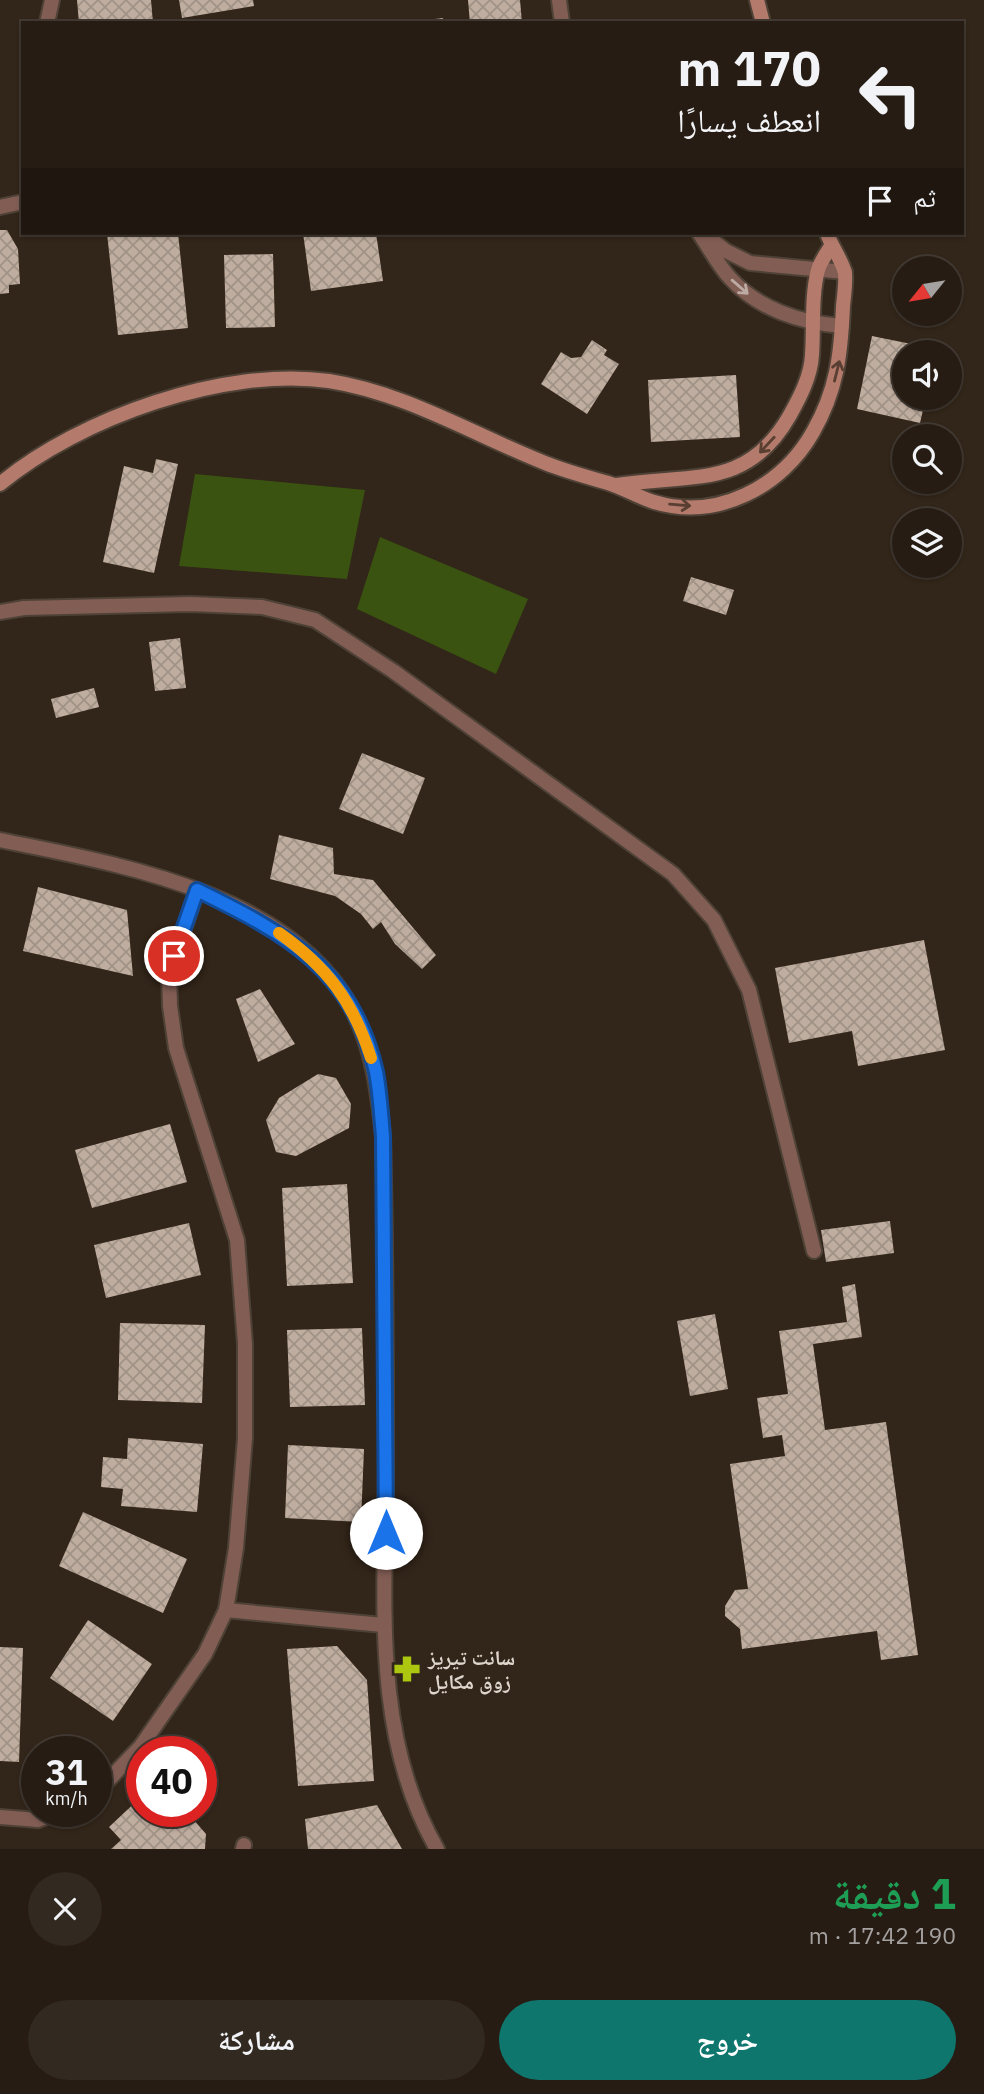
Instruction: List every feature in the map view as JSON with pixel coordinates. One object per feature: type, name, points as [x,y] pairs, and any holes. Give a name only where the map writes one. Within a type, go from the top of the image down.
[{"type":"main road","points":[[757,0],[762,21]]},
{"type":"main road","points":[[616,485],[713,476],[744,466],[765,450],[783,427],[800,397],[812,361],[818,269],[829,239]]},
{"type":"main road","points":[[0,484],[71,436],[152,402],[266,380],[328,381],[372,392],[436,414],[546,464],[616,485],[655,502],[690,506],[719,504],[757,491],[785,471],[806,443],[826,408],[839,366],[845,272],[829,239]]},
{"type":"street","points":[[47,21],[51,0]]},
{"type":"street","points":[[559,0],[562,21]]},
{"type":"street","points":[[0,207],[21,202]]},
{"type":"street","points":[[702,235],[729,277],[751,296],[781,313],[814,324],[842,326]]},
{"type":"street","points":[[704,235],[726,251],[750,263],[845,272]]},
{"type":"street","points":[[0,612],[23,608],[190,604],[262,607],[315,620],[393,671],[673,874],[714,920],[749,990],[814,1251]]},
{"type":"street","points":[[0,840],[133,868],[197,890],[275,930],[311,956],[351,1006],[376,1073],[383,1136],[386,1266],[383,1625],[394,1732],[420,1820],[437,1849]]},
{"type":"street","points":[[112,1776],[141,1746],[205,1654],[226,1610],[236,1548],[245,1438],[245,1344],[237,1240],[176,1048],[169,973],[197,890]]},
{"type":"street","points":[[226,1610],[383,1625]]},
{"type":"street","points":[[0,1817],[21,1818]]},
{"type":"green space","points":[[195,474],[365,490],[347,579],[179,566]]},
{"type":"green space","points":[[380,537],[528,599],[496,674],[357,609]]},
{"type":"building","points":[[77,0],[151,0],[153,21],[79,21]]},
{"type":"building","points":[[179,0],[253,0],[254,6],[182,18]]},
{"type":"building","points":[[468,0],[520,0],[522,21],[470,21]]},
{"type":"building","points":[[443,18],[444,21],[418,21]]},
{"type":"building","points":[[0,230],[7,230],[18,249],[20,284],[9,285],[9,293],[0,294]]},
{"type":"building","points":[[107,235],[178,235],[188,328],[118,335]]},
{"type":"building","points":[[303,235],[376,235],[383,281],[311,291]]},
{"type":"building","points":[[273,254],[275,327],[226,328],[224,255]]},
{"type":"building","points":[[872,336],[892,340],[892,410],[923,410],[920,423],[857,409]]},
{"type":"building","points":[[592,340],[607,350],[604,355],[619,364],[587,414],[541,384],[561,352],[571,358],[581,357]]},
{"type":"building","points":[[736,375],[740,437],[651,442],[648,380]]},
{"type":"building","points":[[156,459],[178,464],[154,573],[103,562],[124,466],[153,473]]},
{"type":"building","points":[[691,577],[734,590],[726,615],[683,601]]},
{"type":"building","points":[[180,638],[186,688],[155,691],[149,642]]},
{"type":"building","points":[[94,688],[99,707],[56,718],[51,699]]},
{"type":"building","points":[[362,753],[425,778],[403,834],[339,809]]},
{"type":"building","points":[[279,835],[333,848],[334,874],[373,880],[436,955],[422,969],[395,944],[381,922],[373,929],[361,914],[335,896],[270,879]]},
{"type":"building","points":[[38,887],[127,910],[133,976],[23,951]]},
{"type":"building","points":[[924,940],[945,1050],[858,1066],[852,1031],[789,1043],[775,968]]},
{"type":"building","points":[[260,989],[295,1044],[258,1062],[236,999]]},
{"type":"building","points":[[318,1074],[336,1078],[351,1104],[349,1128],[296,1156],[276,1152],[266,1120],[279,1098]]},
{"type":"building","points":[[170,1124],[187,1182],[92,1208],[75,1150]]},
{"type":"building","points":[[347,1184],[353,1283],[287,1286],[282,1188]]},
{"type":"building","points":[[890,1221],[894,1253],[826,1262],[821,1230]]},
{"type":"building","points":[[189,1223],[201,1275],[106,1298],[94,1245]]},
{"type":"building","points":[[855,1284],[862,1337],[813,1344],[825,1430],[886,1422],[918,1655],[881,1660],[877,1631],[742,1649],[740,1629],[725,1616],[725,1606],[735,1590],[748,1589],[730,1464],[785,1456],[782,1435],[763,1438],[757,1398],[788,1394],[779,1331],[847,1322],[842,1287]]},
{"type":"building","points":[[715,1314],[728,1389],[690,1396],[677,1321]]},
{"type":"building","points":[[120,1323],[205,1325],[202,1403],[118,1400]]},
{"type":"building","points":[[362,1328],[365,1405],[290,1407],[287,1330]]},
{"type":"building","points":[[128,1438],[203,1444],[197,1512],[121,1506],[123,1489],[101,1487],[103,1457],[127,1459]]},
{"type":"building","points":[[288,1445],[364,1449],[361,1522],[285,1518]]},
{"type":"building","points":[[83,1512],[187,1559],[163,1613],[59,1566]]},
{"type":"building","points":[[88,1620],[152,1664],[113,1721],[50,1678]]},
{"type":"building","points":[[337,1646],[367,1680],[374,1781],[298,1786],[287,1649]]},
{"type":"building","points":[[0,1647],[23,1648],[19,1762],[0,1761]]},
{"type":"building","points":[[377,1805],[402,1849],[308,1849],[305,1819]]},
{"type":"building","points":[[126,1811],[126,1827],[200,1827],[206,1834],[205,1849],[111,1849],[121,1840],[109,1827]]},
{"type":"slow traffic","points":[[279,933],[311,956],[340,990],[363,1032],[371,1058]]},
{"type":"place","name":"سانت تيريز زوق مكايل","points":[[407,1669]]},
{"type":"route","points":[[174,956],[197,890],[275,930],[311,956],[351,1006],[363,1032],[376,1073],[383,1136],[386,1533]]}]
